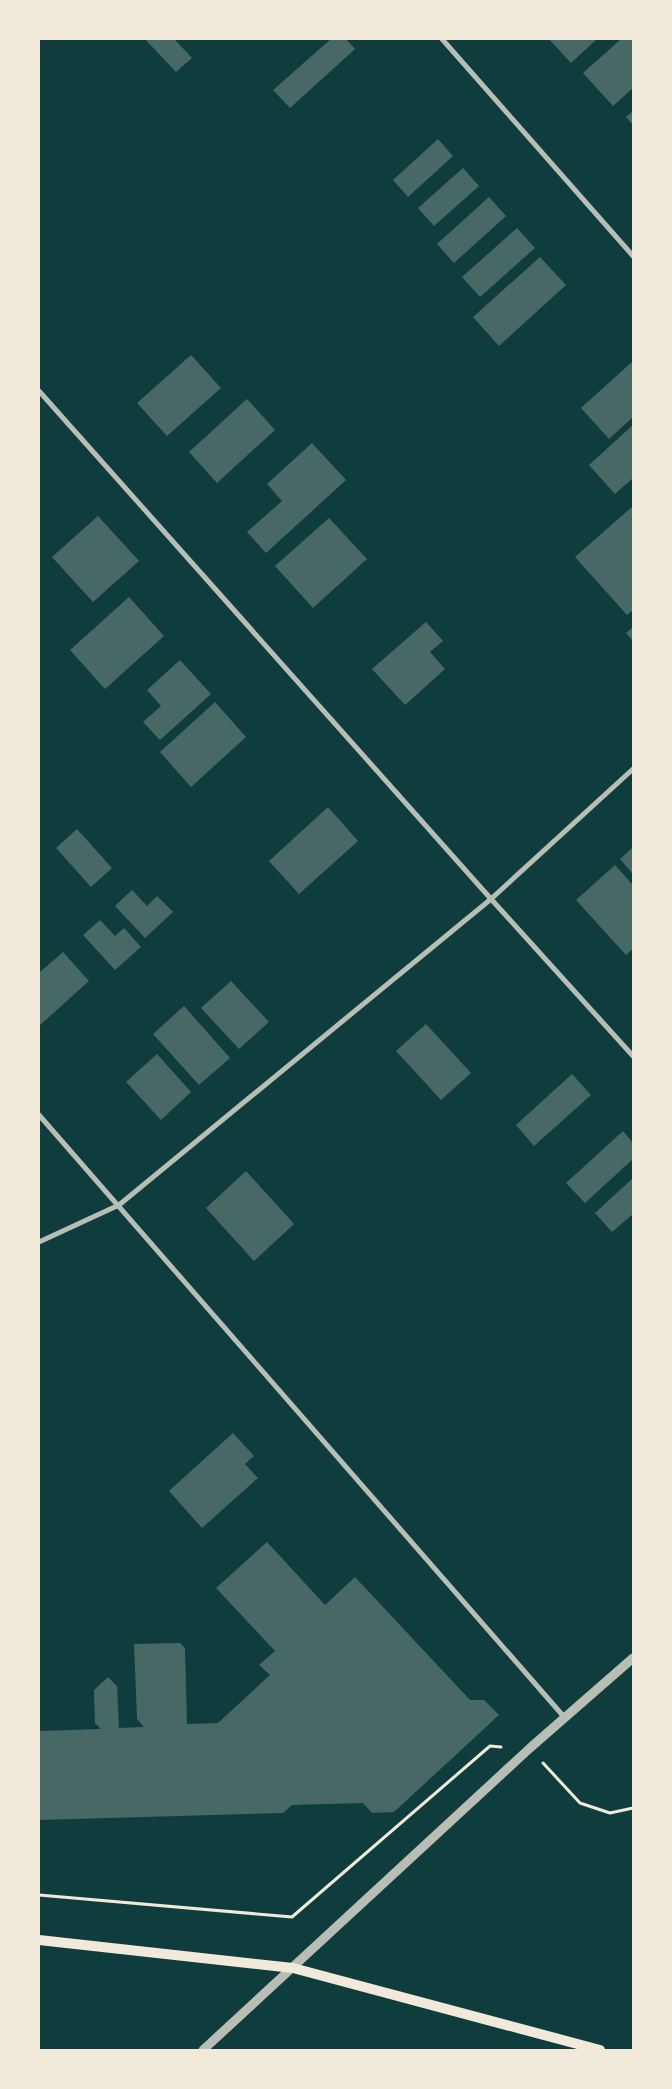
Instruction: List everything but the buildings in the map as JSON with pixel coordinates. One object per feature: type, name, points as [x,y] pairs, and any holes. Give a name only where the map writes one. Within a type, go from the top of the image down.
[{"type":"main road","points":[[39,1940],[293,1968],[595,2049]]},
{"type":"street","points":[[442,39],[633,256]]},
{"type":"street","points":[[39,391],[633,1056]]},
{"type":"street","points":[[39,1242],[119,1206],[491,899],[633,769]]},
{"type":"street","points":[[39,1115],[565,1718]]},
{"type":"street","points":[[203,2050],[530,1748],[633,1658]]},
{"type":"path","points":[[39,1895],[292,1917],[490,1746],[530,1748],[580,1803],[610,1813],[633,1808]]}]
